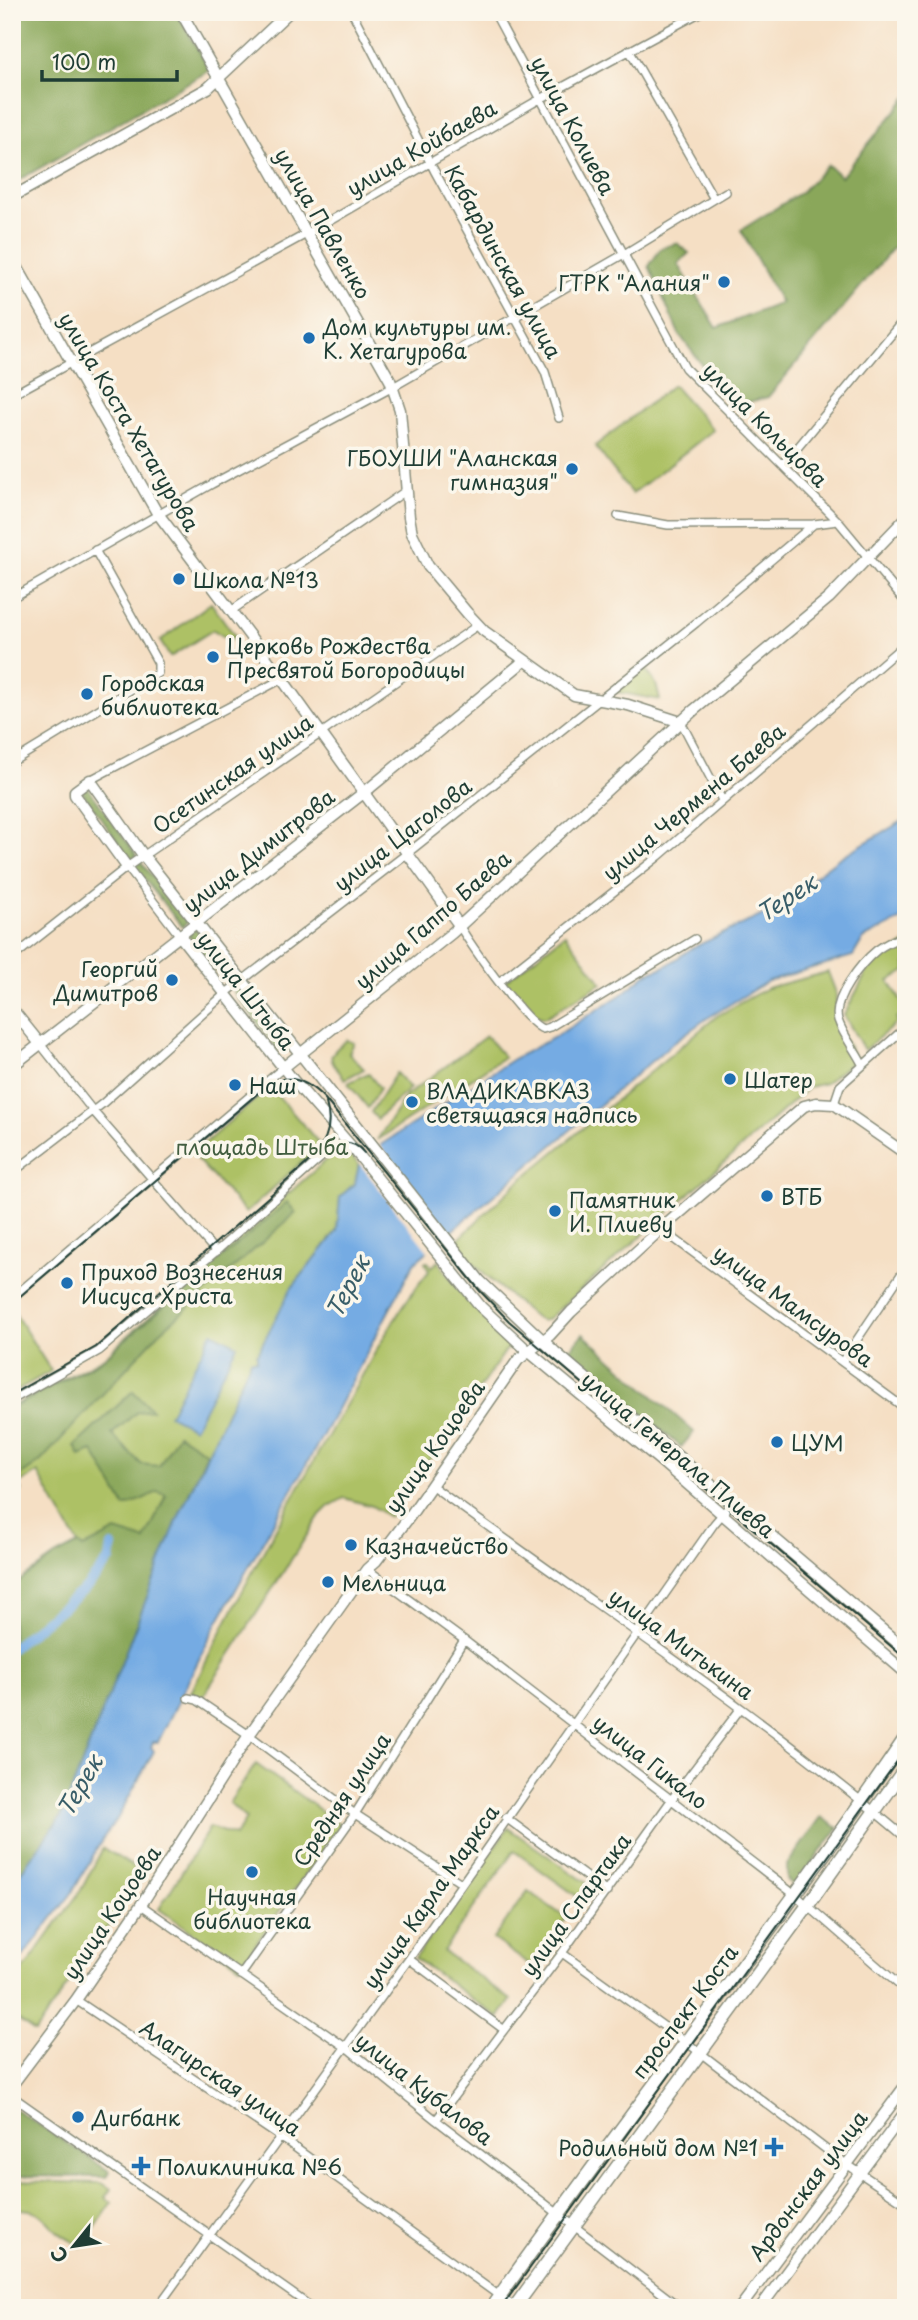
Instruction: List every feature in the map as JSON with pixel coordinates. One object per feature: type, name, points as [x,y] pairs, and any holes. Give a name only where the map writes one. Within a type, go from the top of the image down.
[{"type":"main road","name":"улица Павленко","points":[[181,12],[308,232],[393,387],[400,410],[409,517],[419,550],[437,578],[478,625],[574,695],[628,705],[681,722]]},
{"type":"main road","points":[[12,197],[208,88],[289,12]]},
{"type":"main road","name":"улица Коста Хетагурова","points":[[12,258],[159,514],[459,925]]},
{"type":"main road","name":"улица Гаппо Баева","points":[[284,1067],[459,925],[681,722],[829,598],[906,518]]},
{"type":"main road","name":"улица Димитрова","points":[[12,1066],[364,792],[524,661]]},
{"type":"main road","name":"улица Штыба","points":[[127,867],[75,795],[75,791],[90,780],[143,855],[368,1139]]},
{"type":"main road","name":"улица Штыба","points":[[180,936],[284,1067],[356,1151]]},
{"type":"main road","points":[[12,1009],[41,1045]]},
{"type":"main road","name":"улица Коцоева","points":[[12,2085],[76,2000],[141,1905],[250,1735],[367,1569],[410,1516],[515,1363],[661,1229],[804,1106],[816,1103],[834,1104]]},
{"type":"main road","points":[[834,1104],[906,1154]]},
{"type":"main road","name":"улица Генерала Плиева","points":[[368,1139],[480,1281],[542,1340],[906,1650]]},
{"type":"main road","name":"улица Генерала Плиева","points":[[356,1151],[481,1307],[528,1351],[906,1673]]},
{"type":"main road","name":"проспект Коста","points":[[491,2308],[558,2213],[794,1895],[906,1737]]},
{"type":"main road","name":"проспект Коста","points":[[515,2307],[906,1768]]},
{"type":"main road","name":"Ардонская улица","points":[[740,2308],[906,2085]]},
{"type":"main road","name":"Ардонская улица","points":[[760,2308],[906,2111]]},
{"type":"street","name":"Кабардинская улица","points":[[352,12],[513,317],[545,372],[559,418]]},
{"type":"street","name":"улица Колиева","points":[[494,12],[624,254]]},
{"type":"street","name":"улица Койбаева","points":[[12,395],[308,232],[540,99],[701,12]]},
{"type":"street","points":[[629,50],[714,199]]},
{"type":"street","points":[[12,598],[159,514],[393,387],[726,192]]},
{"type":"street","name":"улица Кольцова","points":[[624,254],[685,368],[784,464],[838,521],[906,603]]},
{"type":"street","points":[[784,464],[906,317]]},
{"type":"street","points":[[230,611],[407,490]]},
{"type":"street","points":[[618,516],[668,525],[814,524],[838,521]]},
{"type":"street","name":"улица Цаголова","points":[[12,1173],[93,1111],[226,993],[407,854],[814,524]]},
{"type":"street","points":[[12,762],[158,673],[158,663],[95,550]]},
{"type":"street","name":"Осетинская улица","points":[[12,958],[143,855],[478,625]]},
{"type":"street","name":"улица Чермена Баева","points":[[499,982],[659,856],[906,643]]},
{"type":"street","points":[[90,780],[282,679]]},
{"type":"street","points":[[681,722],[722,800]]},
{"type":"street","name":"улица Штыба","points":[[127,867],[180,936]]},
{"type":"street","name":"улица Коста Хетагурова","points":[[459,925],[499,982],[533,1023],[543,1029],[695,939]]},
{"type":"street","points":[[862,1064],[838,1018],[838,1004],[846,986],[864,961],[879,948],[906,934]]},
{"type":"street","points":[[834,1104],[840,1086],[906,1027]]},
{"type":"street","points":[[41,1045],[93,1111],[216,1252]]},
{"type":"street","name":"улица Гаппо Баева","points":[[12,1298],[284,1067]]},
{"type":"street","points":[[12,1400],[99,1351],[328,1152],[345,1147],[356,1151]]},
{"type":"street","name":"улица Мамсурова","points":[[661,1229],[906,1409]]},
{"type":"street","points":[[842,1362],[906,1267]]},
{"type":"street","name":"улица Митькина","points":[[431,1485],[741,1708],[906,1838]]},
{"type":"street","name":"улица Карла Маркса","points":[[157,2308],[409,1959],[506,1818],[732,1503]]},
{"type":"street","name":"улица Гикало","points":[[367,1569],[464,1640],[808,1905],[906,1991]]},
{"type":"street","name":"Средняя улица","points":[[240,1975],[355,1814],[464,1640]]},
{"type":"street","points":[[188,1698],[197,1700],[250,1735],[355,1814],[461,1883]]},
{"type":"street","name":"улица Спартака","points":[[436,2120],[741,1708]]},
{"type":"street","points":[[506,1818],[607,1892]]},
{"type":"street","name":"улица Кубалова","points":[[141,1905],[345,2047],[681,2308]]},
{"type":"street","points":[[562,1953],[685,2041],[860,2174],[906,2204]]},
{"type":"street","points":[[409,1959],[503,2029]]},
{"type":"street","name":"Алагирская улица","points":[[76,2000],[280,2137],[515,2307]]},
{"type":"street","points":[[12,2096],[313,2308]]},
{"type":"green space","points":[[12,12],[176,12],[210,70],[12,184]]},
{"type":"green space","points":[[906,98],[904,235],[768,397],[733,406],[679,334],[649,266],[661,248],[677,243],[689,253],[678,264],[717,328],[781,303],[741,230],[800,193],[828,165],[841,177]]},
{"type":"green space","points":[[673,385],[713,430],[632,494],[595,446]]},
{"type":"green space","points":[[211,603],[235,636],[230,640],[213,630],[170,657],[160,641]]},
{"type":"green space","points":[[645,668],[656,684],[660,700],[611,691]]},
{"type":"green space","points":[[86,785],[137,856],[131,860],[80,789]]},
{"type":"green space","points":[[140,861],[188,922],[182,927],[134,866]]},
{"type":"green space","points":[[194,927],[234,979],[227,985],[187,933]]},
{"type":"green space","points":[[565,934],[602,983],[544,1018],[529,1013],[504,982]]},
{"type":"green space","points":[[906,943],[906,971],[889,981],[906,1013],[896,1018],[898,1022],[864,1050],[844,1015],[870,966]]},
{"type":"green space","points":[[828,972],[836,993],[836,1025],[856,1059],[825,1083],[809,1087],[548,1319],[542,1321],[535,1318],[485,1275],[454,1243],[516,1184],[717,1016],[767,988]]},
{"type":"green space","points":[[239,986],[285,1045],[278,1050],[233,991]]},
{"type":"green space","points":[[486,1036],[504,1057],[377,1140],[406,1096]]},
{"type":"green space","points":[[347,1040],[354,1043],[349,1053],[364,1069],[345,1079],[331,1058],[335,1050]]},
{"type":"green space","points":[[368,1073],[380,1088],[368,1108],[348,1083]]},
{"type":"green space","points":[[396,1073],[410,1088],[377,1119],[371,1112]]},
{"type":"green space","name":"площадь Штыба","points":[[266,1090],[273,1090],[319,1143],[315,1150],[246,1213],[192,1154]]},
{"type":"green space","points":[[348,1151],[359,1165],[355,1183],[340,1197],[337,1230],[291,1289],[257,1360],[251,1360],[12,1884],[12,1586],[55,1556],[78,1544],[38,1473],[15,1486],[12,1481],[12,1406],[103,1358],[324,1162],[335,1154]]},
{"type":"green space","points":[[287,1202],[296,1213],[159,1333],[40,1462],[16,1479],[21,1491],[12,1496],[12,1408],[100,1361]]},
{"type":"green space","points":[[438,1261],[463,1296],[511,1343],[389,1517],[372,1506],[344,1498],[328,1507],[320,1515],[202,1698],[191,1692],[313,1461],[389,1328],[429,1271],[425,1262],[432,1267]]},
{"type":"green space","points":[[12,1309],[51,1371],[12,1393]]},
{"type":"green space","points":[[583,1334],[694,1432],[681,1447],[569,1350]]},
{"type":"green space","points":[[133,1391],[152,1410],[137,1412],[112,1434],[141,1464],[159,1466],[178,1434],[207,1453],[178,1518],[62,1815],[12,1884],[12,1586],[55,1556],[78,1544],[83,1548],[116,1531],[145,1540],[166,1495],[158,1492],[125,1507],[93,1451],[80,1456],[75,1446]]},
{"type":"green space","points":[[256,1764],[341,1825],[240,1966],[159,1909],[210,1827],[235,1836],[246,1819],[229,1803]]},
{"type":"green space","points":[[821,1817],[838,1828],[795,1886],[787,1880],[787,1865]]},
{"type":"green space","points":[[508,1828],[591,1886],[581,1899],[514,1851],[443,1951],[511,2000],[499,2018],[415,1958]]},
{"type":"green space","points":[[103,1848],[145,1874],[35,2032],[12,2016],[12,1986],[81,1890]]},
{"type":"green space","points":[[528,1891],[566,1918],[532,1966],[493,1939]]},
{"type":"green space","points":[[12,2107],[109,2171],[106,2177],[12,2176]]},
{"type":"green space","points":[[12,2181],[102,2183],[111,2189],[105,2197],[112,2203],[82,2247],[60,2234],[35,2211],[12,2207]]},
{"type":"water","name":"Терек","points":[[906,819],[906,917],[863,939],[853,956],[768,981],[706,1019],[674,1042],[414,1263],[333,1417],[216,1625],[158,1742],[153,1742],[151,1747],[154,1751],[116,1821],[103,1838],[72,1893],[12,1971],[12,1884],[62,1815],[178,1518],[251,1360],[257,1360],[257,1354],[291,1289],[337,1231],[340,1197],[355,1183],[359,1165],[382,1144],[513,1059],[553,1038],[622,994],[648,973],[666,966],[692,948],[765,914],[839,858]]},
{"type":"water","points":[[212,1332],[237,1345],[194,1428],[169,1415]]},
{"type":"pier","points":[[378,1143],[451,1237],[430,1254],[358,1162]]},
{"type":"waterway","points":[[12,1648],[87,1587],[110,1559],[112,1546]]},
{"type":"tram line","points":[[12,1303],[265,1087],[281,1080],[297,1080],[312,1087],[325,1099],[480,1291],[509,1321],[906,1659]]},
{"type":"tram line","points":[[12,1394],[96,1347],[305,1165],[326,1137],[329,1121],[326,1103]]},
{"type":"tram line","points":[[313,1157],[339,1143],[352,1144],[364,1153]]},
{"type":"tram line","points":[[501,2308],[906,1749]]},
{"type":"place","name":"ГТРК \"Алания\"","points":[[724,282]]},
{"type":"place","name":"Дом культуры им. К. Хетагурова","points":[[309,338]]},
{"type":"place","name":"ГБОУШИ \"Аланская гимназия\"","points":[[572,469]]},
{"type":"place","name":"Школа №13","points":[[179,579]]},
{"type":"place","name":"Церковь Рождества Пресвятой Богородицы","points":[[213,657]]},
{"type":"place","name":"Городская библиотека","points":[[87,694]]},
{"type":"place","name":"Георгий Димитров","points":[[172,980]]},
{"type":"place","name":"Шатер","points":[[730,1079]]},
{"type":"place","name":"Наш","points":[[235,1085]]},
{"type":"place","name":"ВЛАДИКАВКАЗ светящаяся надпись","points":[[412,1102]]},
{"type":"place","name":"ВТБ","points":[[767,1196]]},
{"type":"place","name":"Памятник И. Плиеву","points":[[555,1211]]},
{"type":"place","name":"Приход Вознесения Иисуса Христа","points":[[67,1283]]},
{"type":"place","name":"ЦУМ","points":[[777,1442]]},
{"type":"place","name":"Казначейство","points":[[351,1545]]},
{"type":"place","name":"Мельница","points":[[328,1582]]},
{"type":"place","name":"Научная библиотека","points":[[252,1872]]},
{"type":"place","name":"Дигбанк","points":[[78,2117]]},
{"type":"place","name":"Родильный дом №1","points":[[774,2147]]},
{"type":"place","name":"Поликлиника №6","points":[[141,2166]]}]
